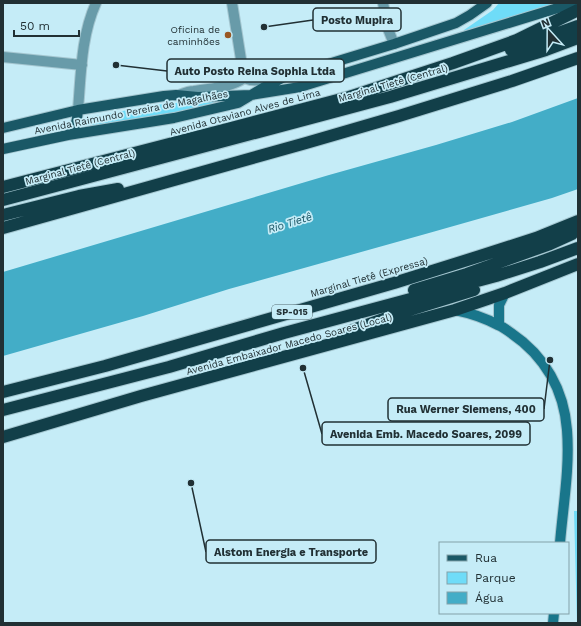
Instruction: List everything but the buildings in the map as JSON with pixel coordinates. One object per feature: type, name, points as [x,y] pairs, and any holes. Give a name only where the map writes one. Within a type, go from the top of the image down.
[{"type":"highway","name":"Avenida Otaviano Alves de Lima","points":[[3,187],[349,97],[453,63],[517,40],[578,10]]},
{"type":"highway","points":[[453,63],[462,64],[476,62],[578,26]]},
{"type":"highway","name":"Marginal Tietê (Central)","points":[[3,200],[390,97],[539,52],[578,38]]},
{"type":"highway","points":[[3,228],[306,144],[399,116],[578,58]]},
{"type":"highway","points":[[3,215],[113,189],[145,188]]},
{"type":"highway","name":"Marginal Tietê (Expressa)","points":[[3,392],[105,366],[394,283],[529,240],[578,221]]},
{"type":"highway","points":[[284,333],[300,323],[429,286],[486,267],[556,241],[572,234],[578,228]]},
{"type":"highway","points":[[3,410],[169,367],[284,333],[496,276],[578,248]]},
{"type":"highway","points":[[304,352],[344,333],[517,274],[540,262]]},
{"type":"highway","name":"Avenida Embaixador Macedo Soares (Local)","points":[[3,437],[141,396],[455,310],[505,293],[578,264]]},
{"type":"highway","points":[[3,417],[58,401],[69,393]]},
{"type":"highway","points":[[3,431],[14,428],[28,430]]},
{"type":"main road","name":"Avenida Otaviano Alves de Lima","points":[[251,95],[282,78],[394,44],[456,23],[486,3]]},
{"type":"main road","name":"Avenida Otaviano Alves de Lima","points":[[251,95],[300,87],[574,3]]},
{"type":"main road","points":[[381,48],[380,54],[382,59],[385,61]]},
{"type":"main road","name":"Avenida Raimundo Pereira de Magalhães","points":[[3,128],[78,110],[176,95],[198,97],[251,95]]},
{"type":"main road","name":"Avenida Raimundo Pereira de Magalhães","points":[[3,149],[68,135],[143,123],[198,112],[238,103],[251,95]]},
{"type":"main road","points":[[68,135],[77,123],[78,110]]},
{"type":"street","points":[[78,110],[85,34],[96,3]]},
{"type":"street","points":[[232,3],[244,78]]},
{"type":"street","points":[[383,3],[388,29],[394,44]]},
{"type":"street","points":[[3,58],[82,65]]},
{"type":"street","points":[[244,78],[248,80],[282,78]]},
{"type":"street","points":[[176,95],[192,91],[228,86],[239,82],[244,78]]},
{"type":"street","points":[[499,325],[499,305],[505,293]]},
{"type":"street","points":[[455,310],[499,325],[519,338],[534,351],[547,368],[557,387],[565,414],[567,431],[567,457],[560,542]]},
{"type":"green space","points":[[499,3],[559,3],[465,32],[464,30],[493,10]]},
{"type":"green space","points":[[222,100],[222,103],[151,119],[83,126],[82,121],[85,118],[155,105]]},
{"type":"green space","points":[[574,511],[578,511],[578,623],[577,623]]},
{"type":"water","name":"Rio Tietê","points":[[578,98],[578,189],[552,198],[229,289],[143,316],[3,356],[3,272],[329,175],[436,145],[512,122]]},
{"type":"place","name":"Posto Mupira","points":[[264,27]]},
{"type":"place","name":"Oficina de caminhões","points":[[228,35]]},
{"type":"place","name":"Auto Posto Reina Sophia Ltda","points":[[116,65]]},
{"type":"place","name":"Rua Werner Siemens, 400","points":[[550,360]]},
{"type":"place","name":"Avenida Emb. Macedo Soares, 2099","points":[[303,368]]},
{"type":"place","name":"Alstom Energia e Transporte","points":[[191,483]]}]
